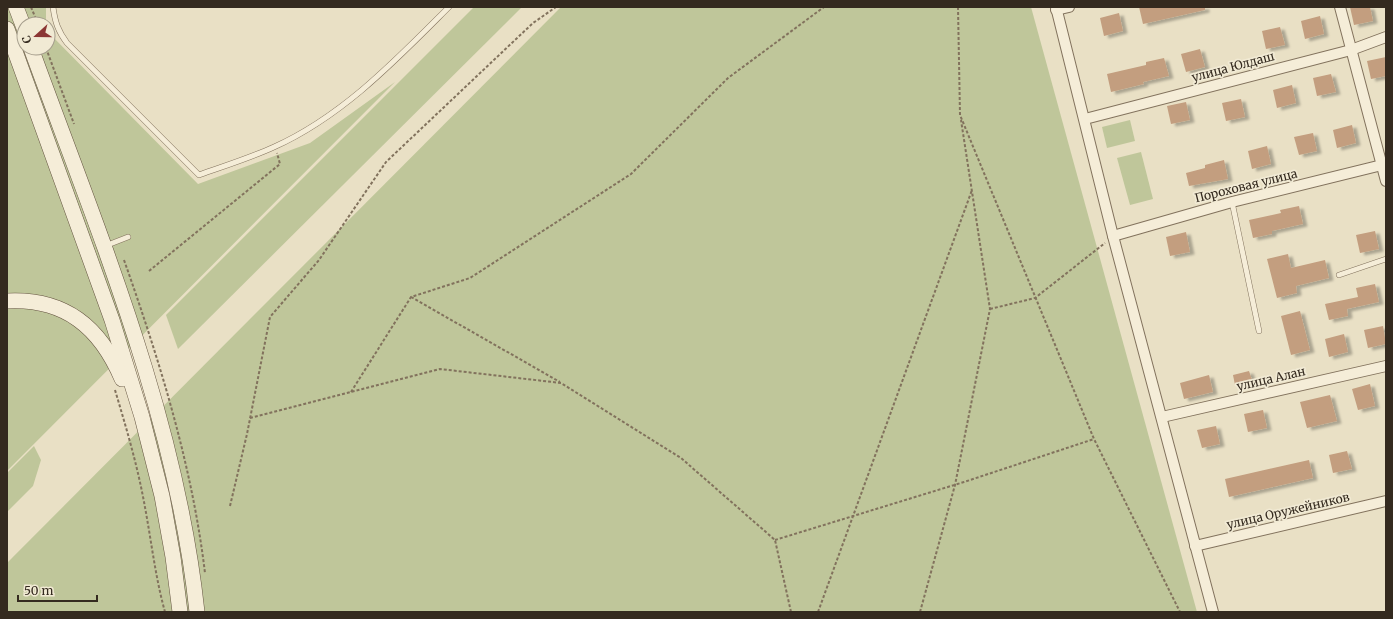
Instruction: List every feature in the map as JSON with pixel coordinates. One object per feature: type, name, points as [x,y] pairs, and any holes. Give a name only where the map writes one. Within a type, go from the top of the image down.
[{"type":"street","points":[[1070,7],[1056,9],[1085,119],[1113,236],[1213,612]]},
{"type":"street","points":[[1340,7],[1384,165],[1386,181]]},
{"type":"street","points":[[7,29],[112,320],[142,417],[162,496],[173,557],[180,612]]},
{"type":"street","name":"улица Юлдаш","points":[[1085,119],[1351,50],[1386,37]]},
{"type":"street","points":[[34,56],[128,315],[159,413],[178,494],[191,563],[197,612]]},
{"type":"street","name":"Пороховая улица","points":[[1113,236],[1232,202],[1384,165]]},
{"type":"street","points":[[7,301],[24,300],[60,308],[86,324],[100,339],[116,364],[123,381],[134,419],[162,496]]},
{"type":"street","name":"улица Алан","points":[[1162,417],[1386,366]]},
{"type":"street","name":"улица Оружейников","points":[[1195,546],[1386,501]]},
{"type":"lane","points":[[53,7],[57,27],[67,44],[199,175],[274,147],[322,120],[386,71],[449,7]]},
{"type":"lane","points":[[1232,202],[1258,332]]},
{"type":"lane","points":[[103,247],[128,237]]},
{"type":"lane","points":[[1339,275],[1386,259]]},
{"type":"path","points":[[230,506],[250,418],[270,317],[319,260],[386,162],[533,22],[556,7]]},
{"type":"path","points":[[351,392],[411,297],[470,278],[631,174],[728,78],[824,7]]},
{"type":"path","points":[[920,612],[955,485],[990,309],[960,115],[958,7]]},
{"type":"path","points":[[960,115],[1094,439],[1180,612]]},
{"type":"path","points":[[149,271],[280,164],[274,147]]},
{"type":"path","points":[[818,612],[972,190]]},
{"type":"path","points":[[990,309],[1036,298],[1113,236]]},
{"type":"path","points":[[411,297],[561,383],[681,458],[775,540],[791,612]]},
{"type":"path","points":[[250,418],[440,370],[561,383]]},
{"type":"path","points":[[114,384],[134,456],[155,558],[159,590],[165,612]]},
{"type":"path","points":[[775,540],[955,485],[1094,439]]},
{"type":"green space","points":[[7,7],[46,7],[46,16],[16,16],[16,56],[56,56],[56,40],[198,184],[310,143],[395,82],[7,471]]},
{"type":"green space","points":[[474,7],[522,7],[178,349],[166,315]]},
{"type":"green space","points":[[561,7],[1031,7],[1197,612],[7,612],[7,563]]},
{"type":"green space","points":[[1130,120],[1135,141],[1107,148],[1102,127]]},
{"type":"green space","points":[[1141,152],[1153,199],[1130,205],[1117,158]]},
{"type":"green space","points":[[34,446],[41,460],[33,486],[7,512],[7,473]]},
{"type":"building","points":[[1139,7],[1205,7],[1205,10],[1143,24]]},
{"type":"building","points":[[1350,7],[1370,7],[1373,21],[1354,25]]},
{"type":"building","points":[[1119,13],[1123,31],[1104,36],[1100,18]]},
{"type":"building","points":[[1320,16],[1324,34],[1305,39],[1301,21]]},
{"type":"building","points":[[1280,27],[1285,45],[1266,49],[1262,31]]},
{"type":"building","points":[[1200,49],[1205,67],[1186,72],[1181,54]]},
{"type":"building","points":[[1386,57],[1386,76],[1371,79],[1367,61]]},
{"type":"building","points":[[1164,58],[1169,76],[1111,92],[1107,74],[1146,65],[1146,62]]},
{"type":"building","points":[[1331,74],[1336,92],[1317,96],[1313,78]]},
{"type":"building","points":[[1292,85],[1296,103],[1277,108],[1273,90]]},
{"type":"building","points":[[1241,99],[1245,117],[1226,121],[1222,103]]},
{"type":"building","points":[[1186,102],[1190,120],[1171,124],[1167,106]]},
{"type":"building","points":[[1352,125],[1356,143],[1337,148],[1333,130]]},
{"type":"building","points":[[1313,133],[1317,151],[1299,155],[1294,137]]},
{"type":"building","points":[[1267,146],[1271,164],[1252,169],[1248,151]]},
{"type":"building","points":[[1224,160],[1228,179],[1189,186],[1186,173],[1205,168],[1205,165]]},
{"type":"building","points":[[1299,206],[1303,224],[1272,231],[1272,234],[1253,238],[1249,220],[1281,213],[1280,210]]},
{"type":"building","points":[[1375,231],[1379,249],[1360,253],[1356,235]]},
{"type":"building","points":[[1186,232],[1190,252],[1170,256],[1166,237]]},
{"type":"building","points":[[1288,254],[1291,268],[1325,260],[1329,278],[1296,286],[1297,293],[1277,298],[1267,259]]},
{"type":"building","points":[[1375,284],[1379,302],[1347,309],[1348,316],[1329,320],[1325,304],[1358,297],[1356,288]]},
{"type":"building","points":[[1300,311],[1310,350],[1291,355],[1281,316]]},
{"type":"building","points":[[1383,326],[1386,344],[1368,348],[1364,330]]},
{"type":"building","points":[[1344,334],[1348,352],[1329,357],[1325,339]]},
{"type":"building","points":[[1249,371],[1252,380],[1235,385],[1233,375]]},
{"type":"building","points":[[1209,375],[1213,392],[1184,399],[1180,383]]},
{"type":"building","points":[[1370,384],[1375,406],[1358,410],[1352,389]]},
{"type":"building","points":[[1330,395],[1337,421],[1307,428],[1300,402]]},
{"type":"building","points":[[1263,410],[1267,428],[1248,432],[1244,414]]},
{"type":"building","points":[[1216,426],[1220,444],[1202,448],[1197,430]]},
{"type":"building","points":[[1347,451],[1352,469],[1333,473],[1329,455]]},
{"type":"building","points":[[1309,460],[1313,478],[1229,497],[1225,479]]}]
